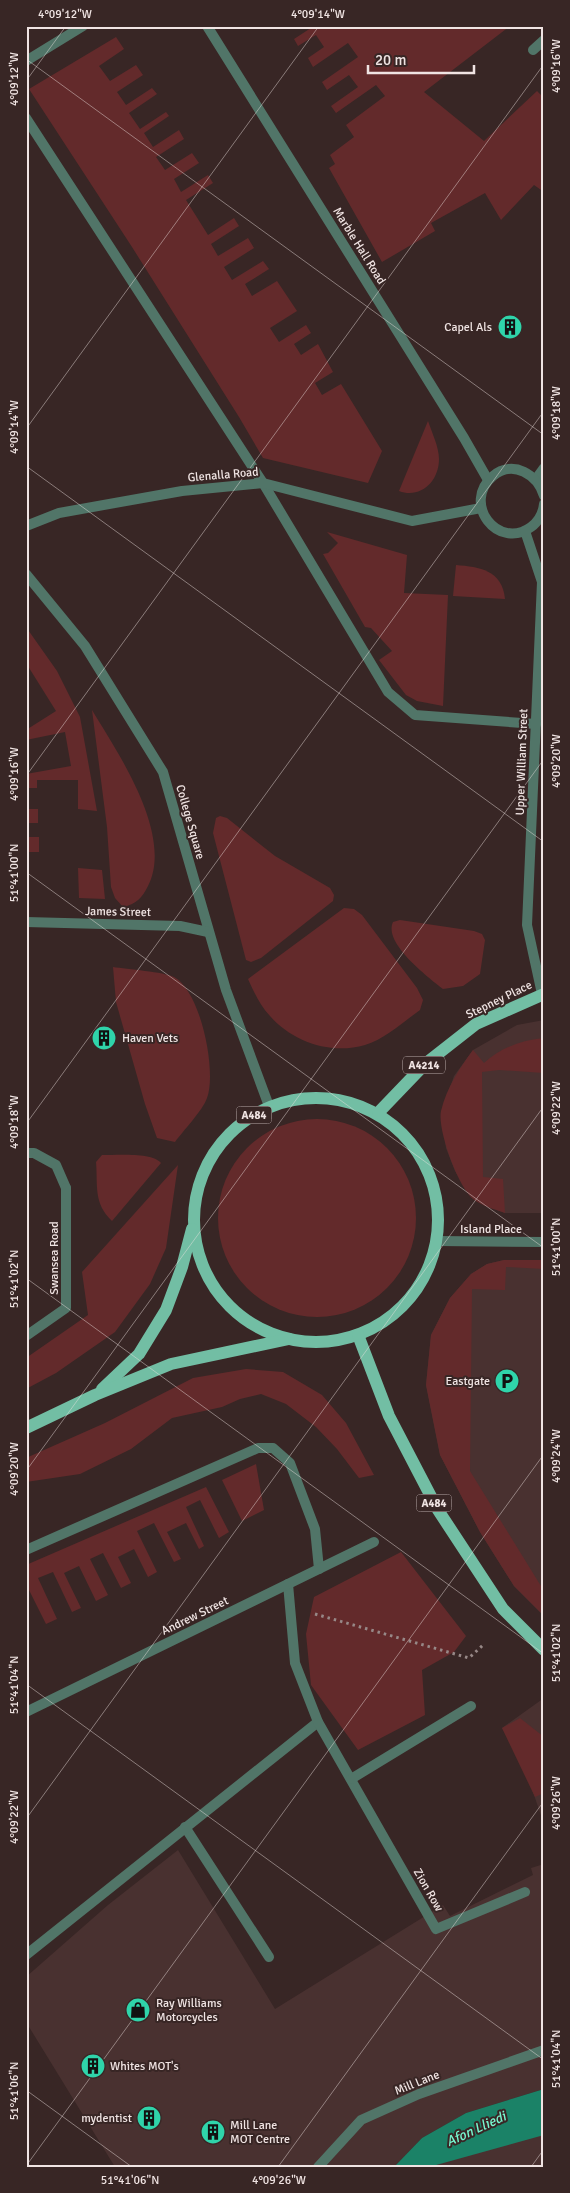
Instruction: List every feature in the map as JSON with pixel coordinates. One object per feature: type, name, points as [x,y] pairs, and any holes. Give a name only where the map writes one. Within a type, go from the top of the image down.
[{"type":"main road","name":"Stepney Place","points":[[378,1113],[425,1064],[476,1024],[543,994]]},
{"type":"main road","name":"A484","points":[[95,1395],[140,1354],[166,1310],[182,1267],[194,1222],[196,1193],[206,1165],[222,1141],[244,1121],[269,1106],[305,1098],[342,1100],[378,1113],[407,1136],[428,1168],[439,1204],[438,1242],[423,1282],[395,1314],[358,1335],[324,1342],[289,1339],[264,1330],[240,1316],[221,1297],[207,1274],[198,1249],[194,1222]]},
{"type":"main road","name":"A484","points":[[358,1335],[389,1416],[438,1510],[503,1609],[544,1650]]},
{"type":"main road","name":"A484","points":[[26,1428],[95,1395],[171,1364],[289,1339]]},
{"type":"street","points":[[26,61],[83,26]]},
{"type":"street","name":"Marble Hall Road","points":[[207,26],[464,438],[488,480]]},
{"type":"street","points":[[533,50],[544,40]]},
{"type":"street","points":[[26,118],[263,483],[388,692],[415,715],[536,724]]},
{"type":"street","points":[[536,479],[544,468]]},
{"type":"street","points":[[544,496],[536,479],[527,473],[512,469],[496,473],[488,480],[482,488],[480,498],[485,518],[493,527],[503,532],[525,531],[533,526],[540,517],[544,504]]},
{"type":"street","name":"Glenalla Road","points":[[26,526],[68,511],[182,490],[263,483],[412,521],[481,508]]},
{"type":"street","name":"Upper William Street","points":[[525,531],[543,582],[527,925],[543,994]]},
{"type":"street","name":"College Square","points":[[26,574],[85,646],[163,772],[226,990],[269,1106]]},
{"type":"street","name":"James Street","points":[[26,922],[180,926],[208,932]]},
{"type":"street","name":"Swansea Road","points":[[26,1153],[34,1153],[56,1165],[66,1188],[66,1308],[26,1336]]},
{"type":"street","name":"Island Place","points":[[438,1242],[544,1242]]},
{"type":"street","points":[[26,1550],[258,1448],[273,1448],[290,1463],[315,1529],[319,1569]]},
{"type":"street","name":"Andrew Street","points":[[26,1712],[374,1542]]},
{"type":"street","name":"Zion Row","points":[[288,1584],[295,1663],[318,1722],[436,1929],[525,1892]]},
{"type":"street","points":[[351,1779],[471,1706]]},
{"type":"street","points":[[26,1955],[318,1722]]},
{"type":"street","points":[[185,1827],[269,1957]]},
{"type":"street","name":"Mill Lane","points":[[318,2167],[361,2120],[419,2094],[544,2050]]},
{"type":"path","points":[[288,1584],[310,1612],[469,1658],[484,1645]]},
{"type":"shaded area","points":[[314,26],[510,26],[424,92],[484,141],[537,91],[544,98],[544,192],[534,185],[501,220],[485,193],[431,223],[435,231],[382,262],[329,168],[335,164],[330,155],[354,137],[346,125],[385,96],[376,85],[336,113],[331,106],[358,87],[349,75],[327,90],[322,82],[358,57],[348,43],[313,67],[308,58],[324,47],[316,35],[298,46],[294,39]]},
{"type":"shaded area","points":[[116,37],[124,49],[99,66],[110,81],[136,65],[143,75],[117,92],[126,105],[152,88],[157,94],[129,113],[140,129],[166,112],[169,116],[144,133],[153,147],[179,130],[184,139],[156,157],[165,170],[192,153],[199,163],[174,179],[181,192],[208,175],[213,183],[186,200],[208,235],[234,218],[239,226],[211,244],[218,256],[248,238],[254,248],[224,267],[232,280],[263,261],[269,269],[245,284],[252,296],[277,281],[297,311],[270,328],[279,342],[306,325],[311,333],[294,344],[301,355],[318,344],[333,372],[315,383],[322,395],[341,384],[382,451],[368,483],[263,458],[132,247],[29,89]]},
{"type":"shaded area","points":[[428,421],[439,454],[436,475],[427,487],[421,490],[414,493],[399,491]]},
{"type":"shaded area","points":[[327,532],[407,555],[404,593],[448,595],[443,706],[417,701],[406,695],[379,660],[392,651],[371,628],[365,627],[323,554],[328,553],[338,543]]},
{"type":"shaded area","points":[[456,565],[481,569],[495,576],[503,589],[505,599],[453,596]]},
{"type":"shaded area","points":[[26,627],[57,671],[80,717],[97,811],[78,809],[78,780],[37,780],[37,788],[26,788],[26,774],[71,766],[65,732],[26,740],[26,730],[56,711],[26,663]]},
{"type":"shaded area","points":[[92,710],[140,795],[149,819],[154,843],[154,866],[148,886],[138,900],[123,907],[115,898],[111,887],[107,827]]},
{"type":"shaded area","points":[[26,809],[38,809],[38,823],[26,823]]},
{"type":"shaded area","points":[[220,816],[227,818],[275,856],[330,888],[334,895],[333,901],[261,958],[251,962],[246,960],[213,833],[216,818]]},
{"type":"shaded area","points":[[26,837],[39,837],[39,852],[26,852]]},
{"type":"shaded area","points":[[78,868],[102,870],[105,899],[79,898]]},
{"type":"shaded area","points":[[344,908],[354,909],[362,915],[417,988],[423,1000],[420,1010],[394,1030],[380,1039],[352,1048],[326,1047],[313,1044],[290,1033],[279,1025],[263,1008],[248,979]]},
{"type":"shaded area","points":[[400,920],[474,931],[482,934],[485,940],[480,974],[463,986],[443,989],[409,959],[394,940],[393,922]]},
{"type":"shaded area","points":[[113,967],[154,972],[174,977],[184,985],[199,1015],[208,1052],[210,1086],[207,1098],[201,1108],[175,1142],[157,1138],[145,1104],[116,1002]]},
{"type":"shaded area","points":[[544,1020],[544,1213],[505,1213],[472,1198],[455,1171],[446,1148],[441,1113],[454,1076],[473,1050],[517,1025]]},
{"type":"shaded area","points":[[544,1038],[544,1073],[499,1070],[482,1072],[483,1177],[503,1179],[505,1213],[480,1204],[467,1193],[455,1171],[445,1144],[441,1111],[454,1079],[473,1050],[484,1063],[497,1053],[512,1046]]},
{"type":"shaded area","points":[[317,1119],[346,1123],[364,1131],[387,1148],[404,1171],[412,1189],[416,1218],[412,1247],[404,1265],[387,1288],[364,1305],[346,1313],[317,1317],[288,1313],[270,1305],[247,1288],[230,1265],[222,1247],[218,1218],[222,1189],[230,1171],[247,1148],[270,1131],[288,1123]]},
{"type":"shaded area","points":[[102,1155],[143,1156],[157,1159],[161,1163],[112,1221],[99,1200],[96,1162]]},
{"type":"shaded area","points":[[178,1165],[166,1248],[150,1284],[115,1332],[56,1373],[26,1389],[26,1358],[88,1315],[82,1272]]},
{"type":"shaded area","points":[[504,1260],[544,1260],[544,1616],[514,1586],[480,1532],[440,1455],[426,1385],[431,1335],[450,1298],[471,1274],[487,1264]]},
{"type":"shaded area","points":[[504,1260],[544,1260],[544,1269],[506,1267],[505,1290],[472,1289],[470,1471],[544,1591],[544,1616],[514,1586],[480,1532],[440,1455],[426,1385],[431,1335],[450,1298],[471,1274],[487,1264]]},
{"type":"shaded area","points":[[246,1369],[283,1372],[322,1395],[346,1423],[374,1475],[359,1478],[337,1449],[316,1427],[286,1404],[261,1394],[240,1399],[222,1407],[172,1418],[131,1449],[80,1474],[26,1482],[26,1458],[105,1423],[193,1378]]},
{"type":"shaded area","points":[[256,1464],[264,1510],[242,1521],[222,1480]]},
{"type":"shaded area","points":[[206,1487],[229,1532],[219,1538],[200,1500],[186,1507],[204,1546],[199,1549],[186,1523],[167,1532],[181,1559],[174,1562],[154,1523],[137,1531],[157,1572],[148,1577],[134,1549],[118,1557],[131,1583],[121,1588],[103,1553],[90,1559],[108,1595],[96,1601],[79,1566],[64,1573],[81,1608],[72,1612],[53,1572],[38,1578],[57,1619],[46,1624],[29,1590],[26,1591],[26,1565]]},
{"type":"shaded area","points":[[401,1552],[466,1636],[454,1652],[422,1670],[425,1715],[358,1750],[311,1685],[306,1634],[314,1597]]},
{"type":"shaded area","points":[[544,1698],[544,1824],[524,1766],[502,1728]]},
{"type":"shaded area","points":[[520,1718],[544,1737],[544,1793],[535,1797],[502,1728]]},
{"type":"shaded area","points":[[178,1850],[275,2009],[443,1905],[450,1916],[533,1875],[531,1868],[544,1864],[544,2089],[466,2113],[422,2138],[394,2167],[115,2167],[26,2022],[26,1977],[108,1905]]},
{"type":"shaded area","points":[[544,2128],[544,2167],[429,2167],[451,2142]]},
{"type":"water","name":"Afon Lliedi","points":[[544,2089],[544,2135],[429,2167],[394,2167],[422,2138],[466,2113]]},
{"type":"place","name":"Capel Als","points":[[510,327]]},
{"type":"place","name":"Haven Vets","points":[[104,1038]]},
{"type":"place","name":"Eastgate","points":[[507,1381]]},
{"type":"place","name":"Ray Williams Motorcycles","points":[[138,2010]]},
{"type":"place","name":"Whites MOT's","points":[[93,2066]]},
{"type":"place","name":"mydentist","points":[[149,2118]]},
{"type":"place","name":"Mill Lane MOT Centre","points":[[213,2132]]}]
